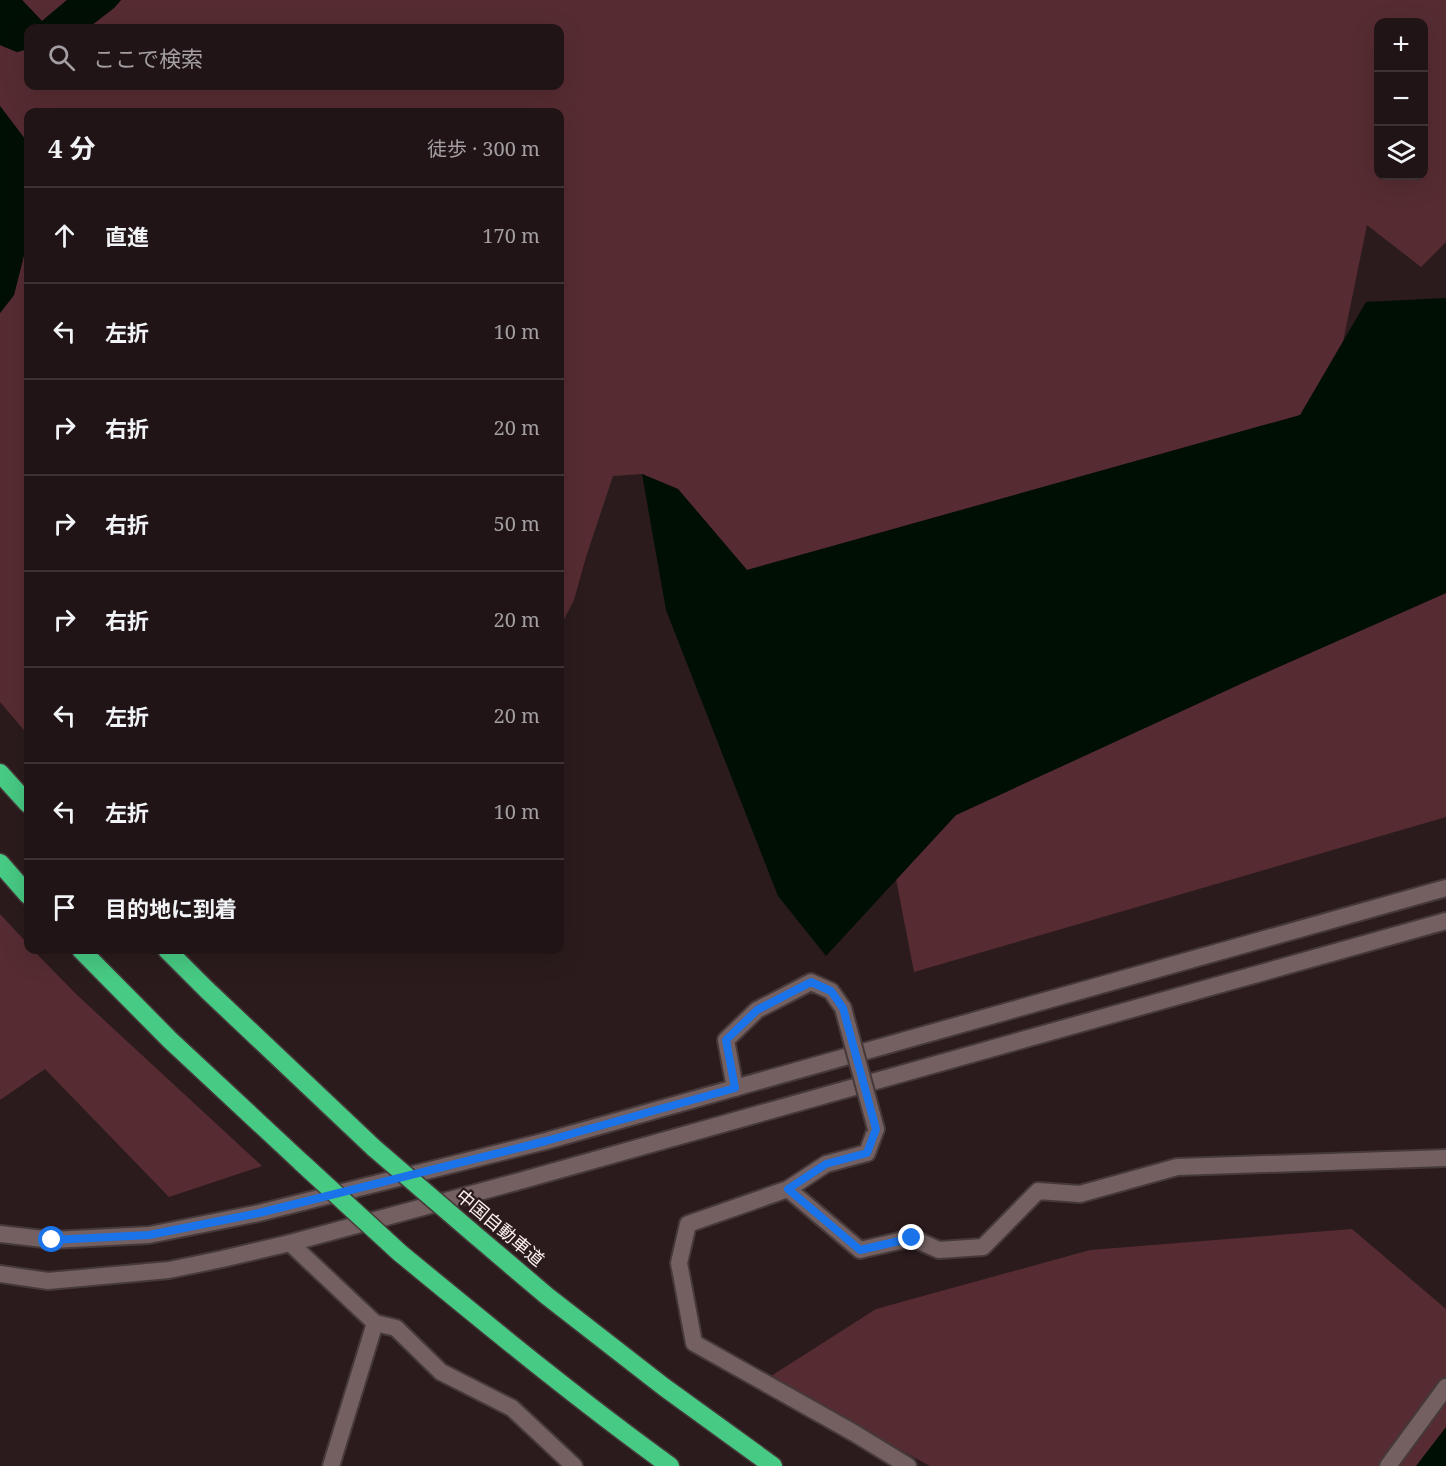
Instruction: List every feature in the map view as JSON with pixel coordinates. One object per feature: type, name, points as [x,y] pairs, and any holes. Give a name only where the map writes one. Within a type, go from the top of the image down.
[{"type":"highway","points":[[0,773],[24,800]]},
{"type":"highway","points":[[0,863],[24,890]]},
{"type":"highway","points":[[85,954],[170,1040],[400,1253],[517,1349],[670,1466]]},
{"type":"highway","name":"中国自動車道","points":[[171,954],[374,1148],[546,1296],[645,1373],[773,1466]]},
{"type":"street","points":[[0,1234],[52,1240],[149,1235],[259,1213],[535,1144],[1446,888]]},
{"type":"street","points":[[0,1274],[48,1281],[169,1270],[290,1243],[516,1182],[1446,921]]},
{"type":"street","points":[[735,1088],[726,1040],[757,1010],[811,982],[831,991],[843,1008],[876,1129],[867,1153],[826,1164],[788,1189],[688,1224],[679,1263],[694,1343],[908,1466]]},
{"type":"street","points":[[788,1189],[860,1250],[912,1238],[939,1250],[983,1247],[1038,1191],[1080,1194],[1177,1167],[1446,1158]]},
{"type":"street","points":[[290,1243],[375,1323],[396,1328],[441,1372],[512,1408],[574,1466]]},
{"type":"street","points":[[331,1466],[375,1323]]},
{"type":"street","points":[[1388,1466],[1446,1387]]},
{"type":"shaded area","points":[[0,0],[22,0],[42,21],[67,0],[121,0],[93,24],[24,24],[24,50],[17,52],[0,45]]},
{"type":"shaded area","points":[[22,0],[67,0],[42,21]]},
{"type":"shaded area","points":[[121,0],[1446,0],[1446,242],[1421,267],[1367,225],[1343,342],[1301,415],[747,570],[678,489],[642,474],[613,476],[574,600],[564,619],[564,108],[24,108],[24,138],[0,106],[0,45],[17,52],[24,50],[24,90],[564,90],[564,24],[93,24]]},
{"type":"shaded area","points":[[0,106],[24,138],[24,255],[14,295],[0,313]]},
{"type":"shaded area","points":[[24,255],[24,730],[0,702],[0,313],[14,295]]},
{"type":"shaded area","points":[[1446,298],[1446,593],[1247,681],[956,815],[826,956],[778,896],[666,610],[642,474],[678,489],[747,570],[1300,415],[1366,302]]},
{"type":"shaded area","points":[[1446,593],[1446,817],[914,972],[896,879],[956,815],[1247,681]]},
{"type":"shaded area","points":[[0,914],[24,940],[24,954],[37,954],[77,995],[262,1166],[169,1197],[45,1069],[0,1100]]},
{"type":"shaded area","points":[[1352,1229],[1446,1309],[1446,1466],[930,1466],[768,1378],[876,1309],[1090,1250]]},
{"type":"shaded area","points":[[1446,1427],[1446,1466],[1416,1466]]},
{"type":"route","points":[[52,1240],[149,1235],[259,1213],[546,1141],[735,1088],[726,1040],[757,1010],[811,982],[831,991],[843,1008],[876,1129],[867,1153],[826,1164],[788,1189],[860,1250],[912,1238]]}]
